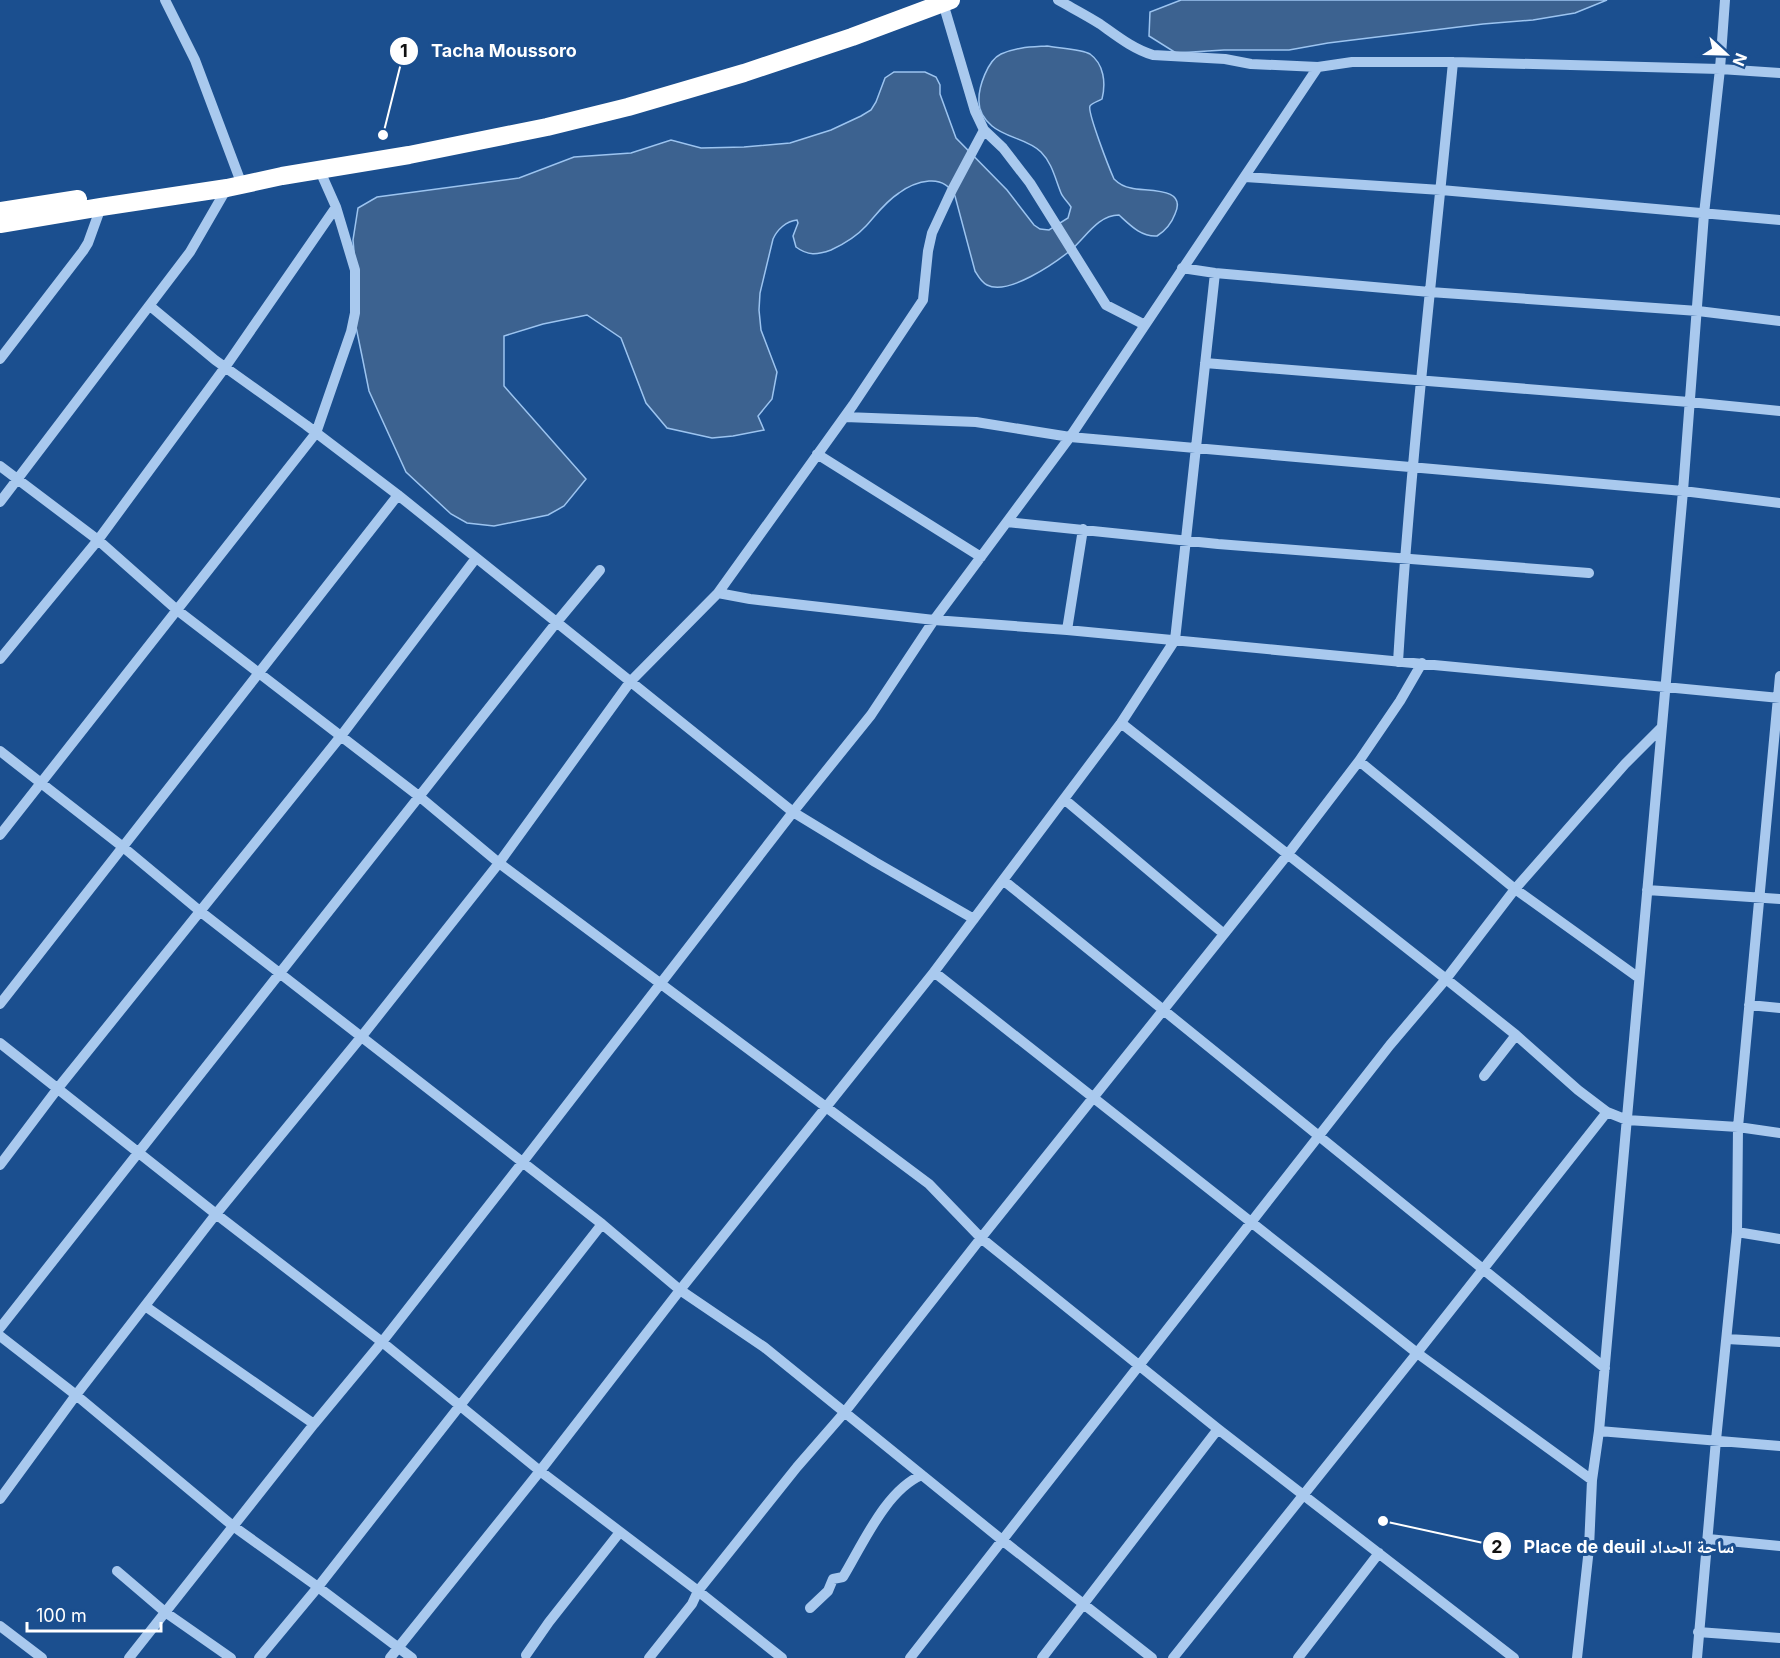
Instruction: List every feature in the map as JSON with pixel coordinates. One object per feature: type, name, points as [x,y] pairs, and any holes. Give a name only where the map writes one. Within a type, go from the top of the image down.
[{"type":"highway","points":[[0,212],[40,204],[320,171],[486,141],[627,107],[790,58],[947,2]]},
{"type":"highway","points":[[0,224],[233,183]]},
{"type":"highway","points":[[0,202],[40,204]]},
{"type":"street","points":[[0,502],[190,252],[233,183],[195,60],[165,0]]},
{"type":"street","points":[[1058,0],[1099,23],[1124,42],[1154,55],[1225,59],[1260,65],[1318,66],[1352,62],[1453,62],[1720,69],[1780,73]]},
{"type":"street","points":[[1576,1658],[1589,1548],[1592,1480],[1605,1368],[1683,491],[1704,214],[1725,0]]},
{"type":"street","points":[[947,2],[975,111],[984,130],[1004,148],[1020,168],[1106,305],[1145,325]]},
{"type":"street","points":[[1398,662],[1421,381],[1453,62]]},
{"type":"street","points":[[129,1658],[314,1424],[382,1342],[792,812],[871,715],[934,620],[1070,437],[1318,66]]},
{"type":"street","points":[[0,1499],[76,1395],[216,1214],[362,1036],[499,862],[630,682],[718,593],[844,417],[923,300],[932,233],[984,130]]},
{"type":"street","points":[[0,835],[316,433],[351,332],[355,313],[354,270],[336,207],[320,171]]},
{"type":"street","points":[[1245,177],[1441,190],[1780,220]]},
{"type":"street","points":[[0,359],[83,251],[100,207]]},
{"type":"street","points":[[0,659],[98,540],[226,366],[336,207]]},
{"type":"street","points":[[1182,268],[1215,273],[1698,312],[1780,321]]},
{"type":"street","points":[[390,1658],[934,972],[1121,723],[1175,640],[1215,273]]},
{"type":"street","points":[[150,306],[215,360],[398,495],[792,812],[974,919]]},
{"type":"street","points":[[1205,363],[1780,411]]},
{"type":"street","points":[[844,417],[976,422],[1070,437],[1683,491],[1780,503]]},
{"type":"street","points":[[817,454],[981,557]]},
{"type":"street","points":[[0,466],[98,540],[177,610],[420,797],[499,862],[929,1184],[981,1238],[1138,1366],[1514,1658]]},
{"type":"street","points":[[0,1004],[398,495]]},
{"type":"street","points":[[1008,522],[1187,540],[1589,573]]},
{"type":"street","points":[[1067,630],[1083,529]]},
{"type":"street","points":[[0,1165],[58,1088],[341,736],[476,558]]},
{"type":"street","points":[[0,1328],[137,1152],[600,570]]},
{"type":"street","points":[[718,593],[750,599],[934,620],[1067,630],[1779,698]]},
{"type":"street","points":[[649,1658],[692,1604],[698,1590],[797,1467],[844,1413],[1288,854],[1359,761],[1400,701],[1422,663]]},
{"type":"street","points":[[1697,1658],[1737,1232],[1738,1127],[1780,676]]},
{"type":"street","points":[[1121,723],[1446,979],[1607,1112],[1627,1120],[1738,1127],[1780,1133]]},
{"type":"street","points":[[910,1658],[1390,1045],[1446,979],[1515,890],[1625,764],[1662,728]]},
{"type":"street","points":[[0,751],[123,847],[201,912],[602,1224],[680,1290],[764,1347],[1152,1658]]},
{"type":"street","points":[[1359,761],[1515,890],[1639,978]]},
{"type":"street","points":[[1064,799],[1224,934]]},
{"type":"street","points":[[1003,880],[1605,1368]]},
{"type":"street","points":[[1647,890],[1780,899]]},
{"type":"street","points":[[934,972],[1417,1353],[1592,1480]]},
{"type":"street","points":[[1749,1005],[1780,1008]]},
{"type":"street","points":[[1484,1076],[1515,1035]]},
{"type":"street","points":[[0,1042],[137,1152],[382,1342],[540,1471],[698,1590],[782,1658]]},
{"type":"street","points":[[1173,1658],[1607,1112]]},
{"type":"street","points":[[259,1658],[318,1587],[602,1224]]},
{"type":"street","points":[[1737,1232],[1780,1239]]},
{"type":"street","points":[[145,1306],[314,1424]]},
{"type":"street","points":[[0,1336],[76,1395],[233,1526],[412,1658]]},
{"type":"street","points":[[1727,1339],[1780,1341]]},
{"type":"street","points":[[1042,1658],[1218,1430]]},
{"type":"street","points":[[1599,1431],[1780,1446]]},
{"type":"street","points":[[810,1608],[828,1591],[833,1579],[843,1576],[880,1514],[902,1486],[922,1475]]},
{"type":"street","points":[[526,1655],[620,1532]]},
{"type":"street","points":[[1708,1539],[1780,1546]]},
{"type":"street","points":[[1298,1658],[1379,1553]]},
{"type":"street","points":[[117,1571],[165,1612],[231,1658]]},
{"type":"street","points":[[0,1626],[42,1658]]},
{"type":"street","points":[[1698,1632],[1780,1638]]},
{"type":"water","points":[[1181,0],[1607,0],[1575,13],[1533,20],[1328,43],[1289,50],[1176,53],[1149,36],[1150,12]]},
{"type":"water","points":[[1047,46],[1086,52],[1095,58],[1101,68],[1104,80],[1102,99],[1091,105],[1090,110],[1114,179],[1126,187],[1163,192],[1176,199],[1174,217],[1157,236],[1146,235],[1119,215],[1112,216],[1099,223],[1071,250],[1043,270],[1019,282],[996,287],[985,284],[975,271],[955,196],[951,189],[941,183],[925,182],[906,189],[889,200],[854,237],[836,248],[821,253],[813,254],[796,247],[793,236],[798,223],[797,220],[789,222],[782,226],[773,239],[760,293],[761,330],[777,372],[772,399],[758,416],[764,430],[712,438],[667,428],[646,403],[621,338],[587,315],[543,324],[504,336],[504,386],[586,479],[564,506],[548,515],[494,526],[467,523],[451,514],[406,472],[369,391],[356,327],[353,240],[358,208],[377,197],[519,178],[574,157],[631,153],[671,140],[701,148],[790,143],[831,130],[871,110],[885,78],[894,72],[925,72],[936,77],[940,85],[940,94],[956,138],[1007,190],[1034,225],[1040,229],[1049,230],[1068,218],[1071,207],[1062,195],[1048,161],[1036,148],[992,126],[983,116],[979,102],[980,89],[985,75],[996,57],[1018,49]]},
{"type":"place","name":"Tacha Moussoro","points":[[383,135]]},
{"type":"place","name":"Place de deuil ساحة الحداد","points":[[1383,1521]]}]
